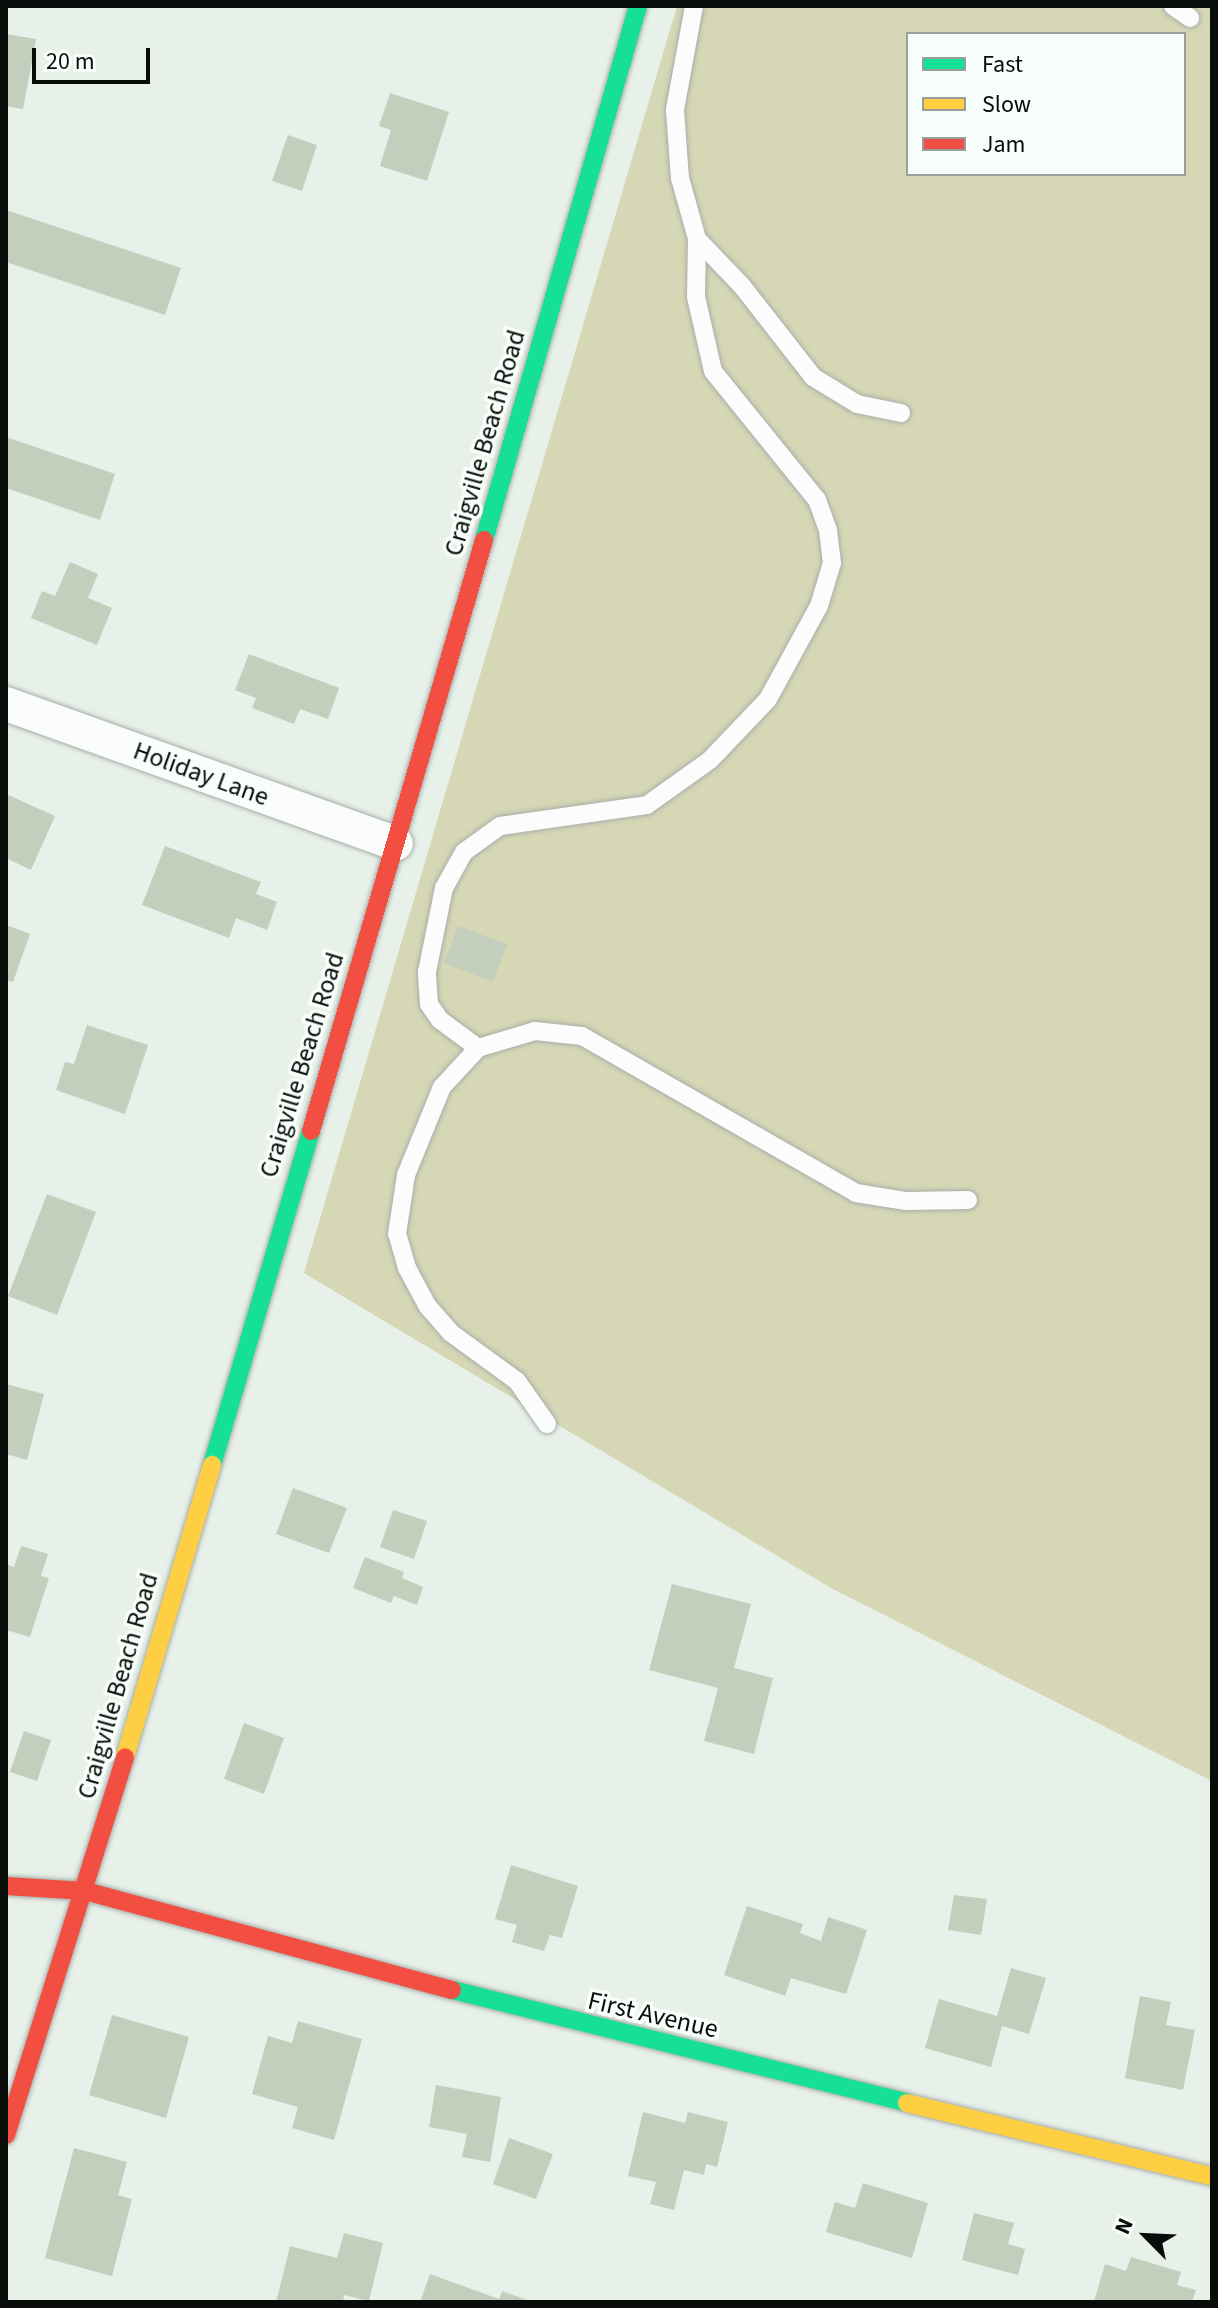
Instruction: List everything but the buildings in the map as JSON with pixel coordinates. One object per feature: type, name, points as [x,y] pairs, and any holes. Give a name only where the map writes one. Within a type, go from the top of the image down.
[{"type":"main road","name":"Craigville Beach Road","points":[[6,2135],[85,1891],[396,844],[638,6]]},
{"type":"main road","name":"First Avenue","points":[[6,1886],[28,1892],[85,1891],[584,2026],[1212,2176]]},
{"type":"street","name":"Holiday Lane","points":[[6,704],[396,844]]},
{"type":"lane","points":[[478,1048],[440,1020],[429,1004],[427,972],[444,888],[464,852],[500,826],[647,805],[710,760],[768,699],[819,606],[832,563],[828,530],[817,500],[713,371],[696,297],[697,239],[680,178],[675,110],[694,6]]},
{"type":"lane","points":[[1173,6],[1190,18]]},
{"type":"lane","points":[[697,239],[742,286],[813,377],[857,404],[901,413]]},
{"type":"lane","points":[[547,1424],[517,1381],[451,1333],[428,1307],[407,1268],[397,1234],[406,1175],[442,1087],[478,1048],[535,1031],[582,1036],[856,1193],[906,1201],[968,1200]]},
{"type":"green space","points":[[677,6],[1212,6],[1212,1781],[831,1588],[304,1273]]},
{"type":"traffic: fast","points":[[484,540],[638,6]]},
{"type":"traffic: fast","points":[[212,1465],[311,1131]]},
{"type":"traffic: fast","points":[[452,1990],[907,2103]]},
{"type":"traffic: slow","points":[[125,1757],[212,1465]]},
{"type":"traffic: slow","points":[[907,2103],[1212,2176]]},
{"type":"traffic: jam","points":[[311,1131],[484,540]]},
{"type":"traffic: jam","points":[[6,2135],[125,1757]]},
{"type":"traffic: jam","points":[[6,1886],[85,1891],[452,1990]]}]
